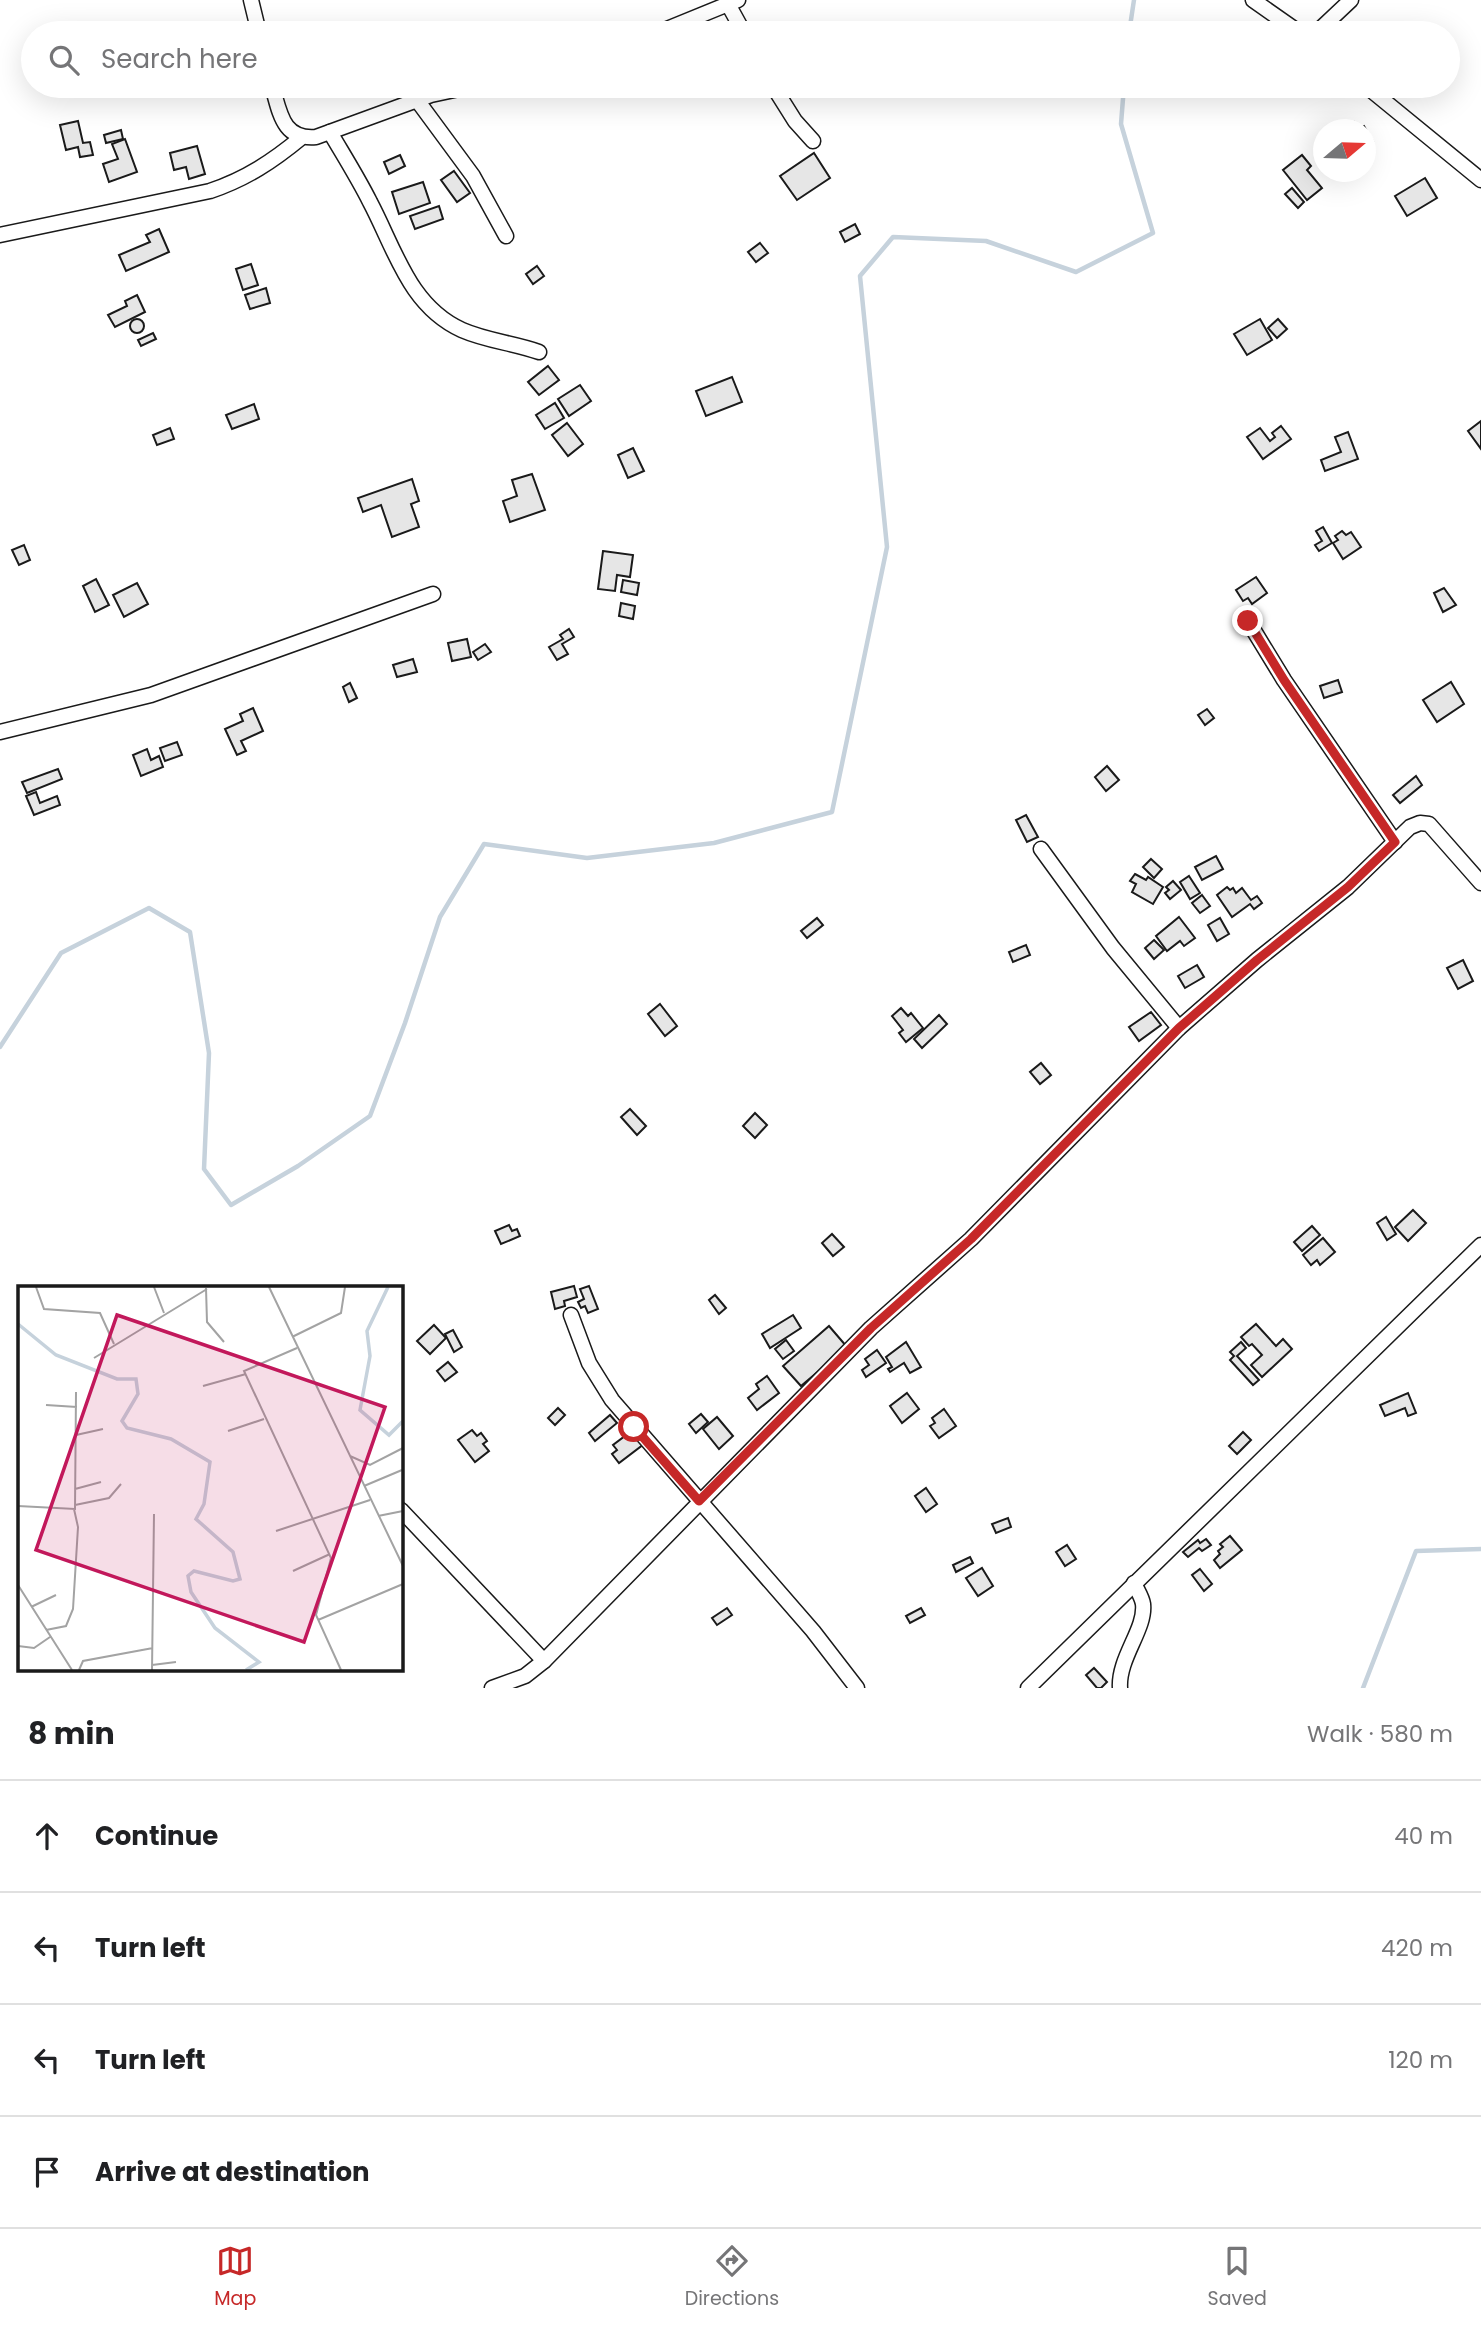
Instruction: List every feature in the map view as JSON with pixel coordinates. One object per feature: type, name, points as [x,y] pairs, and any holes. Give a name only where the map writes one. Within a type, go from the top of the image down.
[{"type":"street","points":[[251,0],[256,21]]},
{"type":"street","points":[[1253,0],[1283,21]]},
{"type":"street","points":[[1329,21],[1351,0]]},
{"type":"street","points":[[686,21],[733,2],[740,21]]},
{"type":"street","points":[[276,98],[286,125],[295,135],[302,137],[316,137],[424,98]]},
{"type":"street","points":[[781,98],[795,121],[813,141]]},
{"type":"street","points":[[1381,98],[1481,180]]},
{"type":"street","points":[[417,100],[473,176],[506,236]]},
{"type":"street","points":[[330,132],[370,201],[402,270],[416,293],[435,313],[460,329],[539,352]]},
{"type":"street","points":[[0,236],[210,191],[240,181],[302,137]]},
{"type":"street","points":[[0,732],[151,695],[433,594]]},
{"type":"street","points":[[1248,621],[1284,680],[1395,842]]},
{"type":"street","points":[[492,1688],[525,1676],[544,1661],[871,1328],[971,1239],[1179,1028],[1257,960],[1348,887],[1410,827],[1420,823],[1429,824],[1481,883]]},
{"type":"street","points":[[1041,849],[1113,948],[1179,1028]]},
{"type":"street","points":[[1028,1688],[1481,1245]]},
{"type":"street","points":[[571,1315],[597,1378],[634,1427],[814,1631],[857,1688]]},
{"type":"street","points":[[402,1511],[544,1661]]},
{"type":"street","points":[[1120,1688],[1121,1670],[1142,1615],[1143,1602],[1134,1583]]},
{"type":"building","points":[[78,121],[83,143],[90,142],[93,155],[80,157],[78,147],[66,150],[60,125]]},
{"type":"building","points":[[121,130],[123,139],[106,143],[104,135]]},
{"type":"building","points":[[125,139],[137,172],[109,182],[103,164],[118,159],[112,144]]},
{"type":"building","points":[[197,146],[205,174],[189,179],[186,167],[174,170],[170,153]]},
{"type":"building","points":[[814,153],[830,178],[797,200],[780,176]]},
{"type":"building","points":[[400,155],[405,166],[389,174],[384,162]]},
{"type":"building","points":[[1302,155],[1311,166],[1307,170],[1313,177],[1313,182],[1317,182],[1322,188],[1307,200],[1283,170]]},
{"type":"building","points":[[454,171],[470,193],[457,202],[441,180]]},
{"type":"building","points":[[1425,178],[1437,198],[1407,216],[1395,196]]},
{"type":"building","points":[[423,182],[430,203],[399,214],[392,192]]},
{"type":"building","points":[[1292,188],[1304,202],[1298,208],[1285,194]]},
{"type":"building","points":[[439,206],[443,219],[415,229],[410,216]]},
{"type":"building","points":[[855,224],[860,234],[845,242],[840,232]]},
{"type":"building","points":[[159,229],[169,252],[126,271],[119,255],[150,242],[146,235]]},
{"type":"building","points":[[760,243],[768,253],[756,262],[748,252]]},
{"type":"building","points":[[251,264],[258,285],[243,290],[236,269]]},
{"type":"building","points":[[537,266],[544,276],[533,284],[526,274]]},
{"type":"building","points":[[266,288],[270,303],[250,309],[245,295]]},
{"type":"building","points":[[137,295],[145,312],[115,327],[108,315],[127,306],[125,301]]},
{"type":"building","points":[[137,319],[142,321],[142,331],[137,333],[132,331],[130,326],[132,321]]},
{"type":"building","points":[[1260,319],[1272,340],[1247,355],[1234,334]]},
{"type":"building","points":[[1278,319],[1287,329],[1277,338],[1268,328]]},
{"type":"building","points":[[153,333],[156,339],[141,346],[138,340]]},
{"type":"building","points":[[548,366],[559,380],[539,395],[528,382]]},
{"type":"building","points":[[732,377],[742,402],[706,416],[696,391]]},
{"type":"building","points":[[580,385],[591,401],[569,416],[558,399]]},
{"type":"building","points":[[555,403],[564,418],[545,429],[536,415]]},
{"type":"building","points":[[254,404],[259,419],[232,429],[226,415]]},
{"type":"building","points":[[1481,421],[1481,449],[1468,431]]},
{"type":"building","points":[[567,423],[583,444],[568,456],[552,435]]},
{"type":"building","points":[[1281,426],[1291,439],[1263,459],[1247,437],[1260,428],[1270,441],[1275,437],[1272,433]]},
{"type":"building","points":[[170,428],[174,439],[157,445],[153,435]]},
{"type":"building","points":[[1348,432],[1358,459],[1325,471],[1321,460],[1341,452],[1335,437]]},
{"type":"building","points":[[633,448],[644,471],[628,478],[618,455]]},
{"type":"building","points":[[532,474],[545,510],[510,522],[503,501],[517,496],[512,480]]},
{"type":"building","points":[[412,479],[419,501],[411,504],[419,527],[392,537],[381,505],[363,512],[358,498]]},
{"type":"building","points":[[1323,527],[1332,543],[1319,551],[1315,545],[1322,541],[1316,531]]},
{"type":"building","points":[[1342,531],[1346,535],[1351,532],[1361,547],[1343,559],[1333,543],[1338,540],[1335,536]]},
{"type":"building","points":[[24,545],[30,560],[19,565],[12,550]]},
{"type":"building","points":[[603,551],[633,555],[630,577],[617,575],[615,591],[598,589]]},
{"type":"building","points":[[1256,577],[1267,593],[1252,604],[1248,598],[1243,601],[1236,590]]},
{"type":"building","points":[[96,579],[109,605],[95,612],[83,586]]},
{"type":"building","points":[[623,580],[639,583],[637,595],[621,592]]},
{"type":"building","points":[[137,583],[148,604],[124,617],[113,595]]},
{"type":"building","points":[[1444,588],[1456,605],[1443,612],[1434,593]]},
{"type":"building","points":[[621,603],[635,606],[633,619],[619,616]]},
{"type":"building","points":[[569,629],[574,637],[562,644],[568,654],[557,660],[549,647],[563,639],[560,635]]},
{"type":"building","points":[[467,639],[471,657],[452,661],[448,643]]},
{"type":"building","points":[[485,644],[491,652],[478,660],[473,652]]},
{"type":"building","points":[[413,659],[417,672],[397,677],[393,665]]},
{"type":"building","points":[[1338,680],[1342,692],[1324,698],[1320,686]]},
{"type":"building","points":[[1451,682],[1464,704],[1437,722],[1423,700]]},
{"type":"building","points":[[350,683],[357,698],[349,702],[343,687]]},
{"type":"building","points":[[253,708],[263,731],[241,741],[246,751],[237,755],[225,729],[243,721],[240,714]]},
{"type":"building","points":[[1207,709],[1214,718],[1205,725],[1198,715]]},
{"type":"building","points":[[177,742],[182,755],[165,761],[160,748]]},
{"type":"building","points":[[147,749],[151,760],[159,756],[163,767],[141,776],[133,755]]},
{"type":"building","points":[[1107,766],[1119,780],[1106,791],[1095,777]]},
{"type":"building","points":[[58,769],[62,779],[27,793],[22,782]]},
{"type":"building","points":[[1416,776],[1422,785],[1400,803],[1393,795]]},
{"type":"building","points":[[36,792],[40,803],[57,796],[60,805],[34,815],[26,796]]},
{"type":"building","points":[[1026,815],[1038,837],[1027,842],[1016,820]]},
{"type":"building","points":[[1216,856],[1223,869],[1202,880],[1195,867]]},
{"type":"building","points":[[1151,859],[1162,869],[1154,878],[1143,867]]},
{"type":"building","points":[[1135,874],[1146,880],[1148,877],[1163,887],[1153,904],[1132,892],[1136,884],[1130,881]]},
{"type":"building","points":[[1189,876],[1200,893],[1190,899],[1180,882]]},
{"type":"building","points":[[1173,881],[1181,890],[1170,899],[1165,893],[1169,890],[1166,887]]},
{"type":"building","points":[[1227,887],[1230,890],[1233,888],[1236,893],[1242,888],[1251,900],[1257,896],[1262,903],[1254,909],[1250,904],[1232,917],[1217,895]]},
{"type":"building","points":[[1202,895],[1210,906],[1200,913],[1192,903]]},
{"type":"building","points":[[1179,917],[1195,938],[1184,946],[1180,941],[1167,951],[1156,936]]},
{"type":"building","points":[[817,918],[823,925],[807,938],[801,931]]},
{"type":"building","points":[[1220,918],[1229,934],[1217,941],[1208,925]]},
{"type":"building","points":[[1154,940],[1164,950],[1154,959],[1145,948]]},
{"type":"building","points":[[1026,945],[1030,955],[1013,962],[1009,952]]},
{"type":"building","points":[[1463,960],[1473,981],[1458,989],[1447,968]]},
{"type":"building","points":[[1197,965],[1204,977],[1185,988],[1178,976]]},
{"type":"building","points":[[660,1004],[677,1026],[665,1036],[648,1014]]},
{"type":"building","points":[[901,1008],[908,1016],[911,1013],[923,1028],[906,1042],[899,1033],[903,1030],[892,1016]]},
{"type":"building","points":[[1151,1012],[1161,1025],[1139,1041],[1129,1027]]},
{"type":"building","points":[[939,1015],[947,1024],[922,1048],[914,1039]]},
{"type":"building","points":[[1041,1063],[1051,1075],[1040,1084],[1030,1072]]},
{"type":"building","points":[[630,1109],[646,1126],[637,1135],[621,1117]]},
{"type":"building","points":[[755,1113],[767,1125],[755,1138],[743,1126]]},
{"type":"building","points":[[1413,1210],[1426,1223],[1408,1241],[1395,1227]]},
{"type":"building","points":[[1386,1217],[1396,1234],[1387,1240],[1377,1223]]},
{"type":"building","points":[[509,1225],[512,1231],[517,1229],[520,1236],[501,1244],[495,1231]]},
{"type":"building","points":[[1312,1226],[1320,1235],[1302,1251],[1294,1242]]},
{"type":"building","points":[[832,1234],[844,1247],[833,1256],[822,1243]]},
{"type":"building","points":[[1323,1238],[1335,1252],[1320,1265],[1317,1260],[1311,1265],[1303,1255]]},
{"type":"building","points":[[574,1286],[577,1297],[564,1301],[565,1306],[555,1309],[551,1292]]},
{"type":"building","points":[[589,1286],[598,1309],[588,1313],[585,1306],[581,1308],[578,1302],[584,1299],[580,1289]]},
{"type":"building","points":[[715,1295],[726,1308],[719,1314],[709,1300]]},
{"type":"building","points":[[793,1315],[801,1328],[770,1348],[762,1334]]},
{"type":"building","points":[[1256,1324],[1276,1346],[1283,1339],[1292,1349],[1262,1377],[1251,1365],[1262,1355],[1241,1337]]},
{"type":"building","points":[[434,1325],[446,1338],[430,1354],[417,1341]]},
{"type":"building","points":[[829,1326],[847,1347],[801,1386],[783,1366]]},
{"type":"building","points":[[453,1330],[462,1347],[454,1352],[445,1334]]},
{"type":"building","points":[[786,1340],[794,1351],[783,1359],[775,1349]]},
{"type":"building","points":[[906,1342],[921,1367],[910,1373],[904,1363],[890,1372],[888,1369],[892,1367],[886,1357]]},
{"type":"building","points":[[1241,1342],[1246,1348],[1237,1356],[1259,1380],[1253,1385],[1230,1360],[1234,1356],[1230,1352]]},
{"type":"building","points":[[877,1350],[886,1363],[866,1377],[862,1370],[869,1365],[865,1359]]},
{"type":"building","points":[[448,1362],[457,1372],[445,1381],[437,1371]]},
{"type":"building","points":[[767,1376],[779,1393],[757,1410],[748,1398],[759,1389],[756,1384]]},
{"type":"building","points":[[907,1393],[919,1409],[902,1423],[890,1406]]},
{"type":"building","points":[[1408,1393],[1416,1413],[1408,1416],[1405,1408],[1385,1416],[1380,1405]]},
{"type":"building","points":[[558,1408],[565,1415],[555,1425],[548,1418]]},
{"type":"building","points":[[944,1409],[956,1426],[939,1438],[930,1426],[935,1423],[932,1418]]},
{"type":"building","points":[[701,1414],[708,1422],[696,1433],[689,1424]]},
{"type":"building","points":[[610,1415],[617,1423],[595,1441],[589,1433]]},
{"type":"building","points":[[717,1417],[733,1436],[719,1449],[703,1429]]},
{"type":"building","points":[[472,1430],[477,1436],[481,1433],[487,1441],[483,1444],[489,1451],[475,1462],[458,1440]]},
{"type":"building","points":[[633,1430],[644,1444],[619,1463],[612,1454],[617,1450],[613,1445]]},
{"type":"building","points":[[1243,1432],[1251,1440],[1237,1454],[1229,1446]]},
{"type":"building","points":[[926,1488],[937,1504],[926,1512],[915,1496]]},
{"type":"building","points":[[1008,1518],[1011,1527],[996,1533],[992,1524]]},
{"type":"building","points":[[1230,1536],[1242,1550],[1220,1568],[1214,1560],[1223,1547],[1220,1544]]},
{"type":"building","points":[[1206,1539],[1211,1545],[1202,1551],[1199,1548],[1188,1557],[1183,1552],[1198,1540],[1200,1543]]},
{"type":"building","points":[[1067,1545],[1076,1559],[1065,1566],[1056,1552]]},
{"type":"building","points":[[970,1557],[973,1563],[956,1572],[953,1565]]},
{"type":"building","points":[[982,1568],[993,1586],[978,1596],[966,1578]]},
{"type":"building","points":[[1200,1569],[1212,1584],[1204,1591],[1192,1575]]},
{"type":"building","points":[[727,1608],[732,1615],[717,1625],[712,1618]]},
{"type":"building","points":[[921,1608],[925,1615],[910,1623],[906,1616]]},
{"type":"building","points":[[1094,1668],[1107,1682],[1101,1688],[1097,1688],[1086,1675]]},
{"type":"waterway","points":[[1131,21],[1134,0]]},
{"type":"waterway","points":[[0,1047],[61,953],[149,908],[190,932],[209,1053],[204,1169],[231,1205],[298,1166],[370,1116],[405,1023],[440,917],[484,844],[587,858],[714,843],[832,812],[887,547],[860,276],[893,237],[986,241],[1076,272],[1153,233],[1121,124],[1123,98]]},
{"type":"waterway","points":[[1363,1688],[1416,1551],[1481,1549]]},
{"type":"route","points":[[634,1427],[699,1501],[871,1328],[971,1239],[1179,1028],[1257,960],[1348,887],[1395,842],[1284,680],[1248,621]]}]
